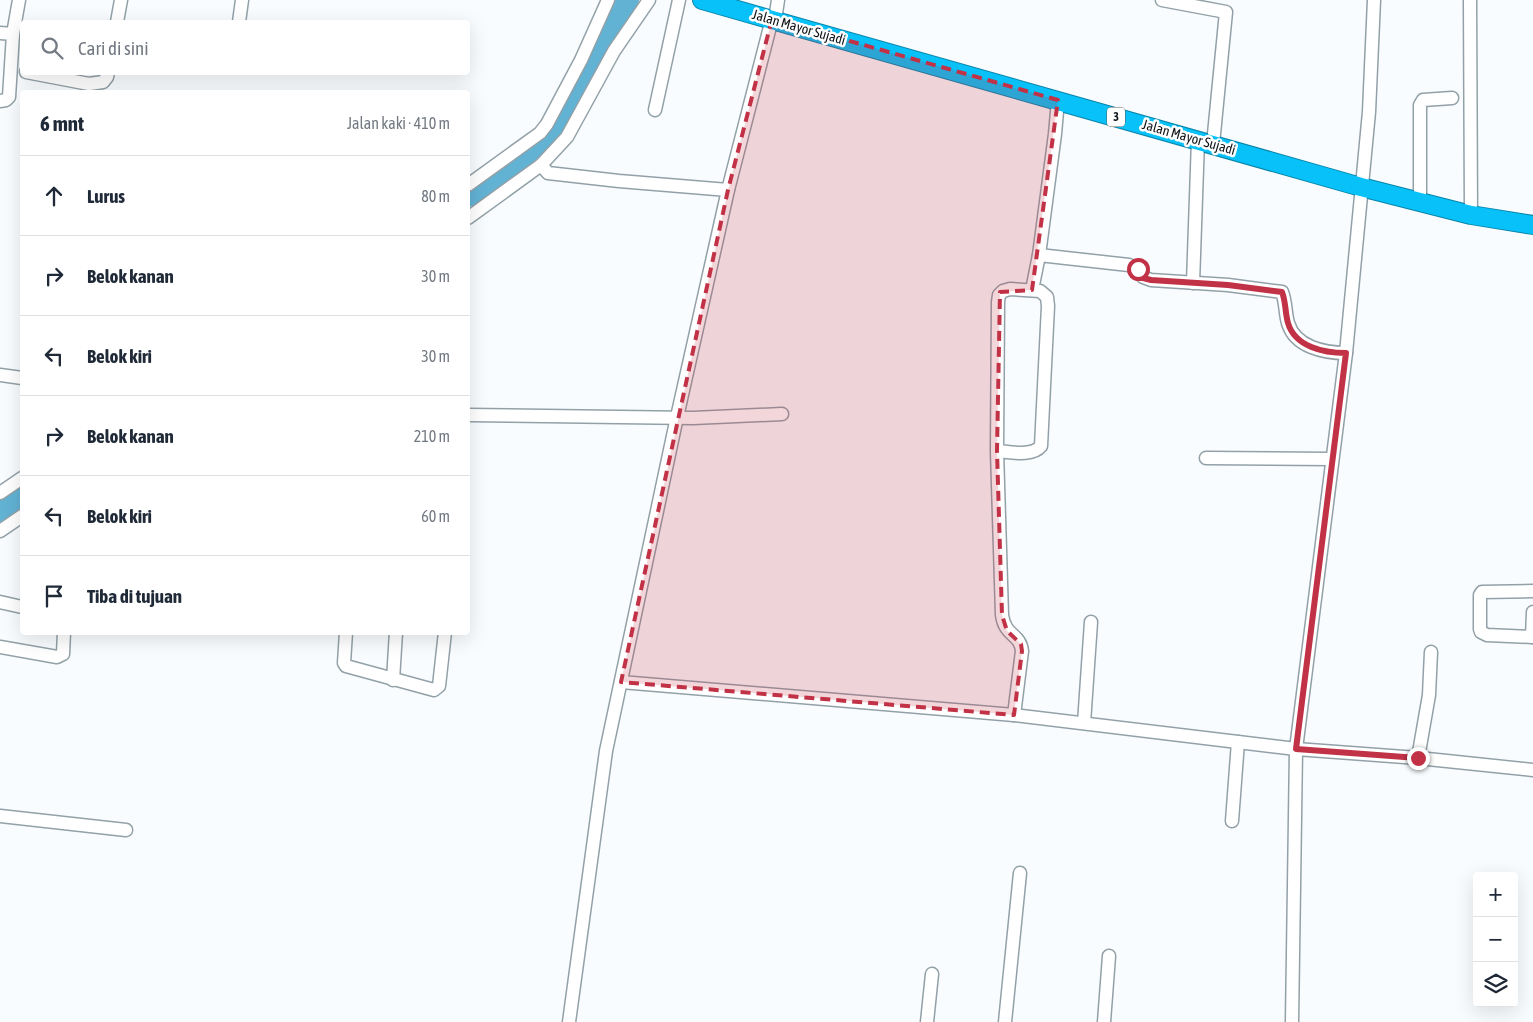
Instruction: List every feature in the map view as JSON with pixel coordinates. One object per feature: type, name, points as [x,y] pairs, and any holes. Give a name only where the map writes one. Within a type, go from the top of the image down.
[{"type":"highway","name":"Jalan Mayor Sujadi","points":[[702,0],[1361,187],[1471,215],[1533,225]]},
{"type":"street","points":[[0,101],[6,100],[9,97],[16,71],[6,34],[19,0]]},
{"type":"street","points":[[117,20],[121,0]]},
{"type":"street","points":[[239,20],[242,0]]},
{"type":"street","points":[[470,183],[540,132],[547,124],[581,60],[608,0]]},
{"type":"street","points":[[470,217],[541,165],[567,137],[614,51],[649,0]]},
{"type":"street","points":[[655,110],[679,0]]},
{"type":"street","points":[[569,1022],[606,751],[677,417],[728,190],[778,0]]},
{"type":"street","points":[[1162,0],[1226,12],[1206,142],[1193,283]]},
{"type":"street","points":[[1292,1022],[1296,749],[1346,353],[1369,112],[1374,0]]},
{"type":"street","points":[[1470,0],[1471,215]]},
{"type":"street","points":[[42,75],[89,84],[103,82],[107,75]]},
{"type":"street","points":[[1420,202],[1420,105],[1423,100],[1452,98]]},
{"type":"street","points":[[1032,290],[1039,255],[1058,100]]},
{"type":"street","points":[[541,165],[548,173],[728,190]]},
{"type":"street","points":[[1039,255],[1130,266],[1138,269],[1143,278],[1151,280],[1228,285],[1282,292],[1286,302],[1288,324],[1300,342],[1327,353],[1346,353]]},
{"type":"street","points":[[997,452],[1030,452],[1035,451],[1041,446],[1048,306],[1047,297],[1044,293],[1032,290],[1010,289],[1000,295],[997,452],[1003,623],[1007,631],[1022,644],[1014,715]]},
{"type":"street","points":[[0,375],[20,378]]},
{"type":"street","points":[[470,415],[677,417],[782,414]]},
{"type":"street","points":[[1206,458],[1332,460]]},
{"type":"street","points":[[0,493],[20,479]]},
{"type":"street","points":[[0,531],[20,517]]},
{"type":"street","points":[[1533,591],[1485,590],[1480,595],[1481,632],[1487,635],[1533,637],[1533,612]]},
{"type":"street","points":[[0,602],[20,607]]},
{"type":"street","points":[[1084,724],[1092,622]]},
{"type":"street","points":[[0,647],[60,657],[63,654],[64,635]]},
{"type":"street","points":[[346,635],[344,665],[434,690],[440,686],[445,635]]},
{"type":"street","points":[[393,680],[396,635]]},
{"type":"street","points":[[1418,758],[1429,695],[1431,652]]},
{"type":"street","points":[[621,682],[1014,715],[1296,749],[1418,758],[1533,770]]},
{"type":"street","points":[[1232,821],[1238,742]]},
{"type":"street","points":[[0,816],[126,830]]},
{"type":"street","points":[[1005,1022],[1020,873]]},
{"type":"street","points":[[1104,1022],[1109,956]]},
{"type":"street","points":[[927,1022],[932,974]]},
{"type":"highlighted area","points":[[772,19],[1058,100],[1032,290],[1000,292],[997,451],[1002,615],[1007,631],[1021,644],[1022,651],[1014,715],[621,682],[728,190]]},
{"type":"waterway","points":[[470,195],[550,140],[628,0]]},
{"type":"waterway","points":[[0,513],[20,499]]},
{"type":"route","points":[[1138,269],[1143,278],[1151,280],[1228,285],[1282,292],[1286,302],[1288,324],[1300,342],[1327,353],[1346,353],[1296,749],[1418,758]]}]
